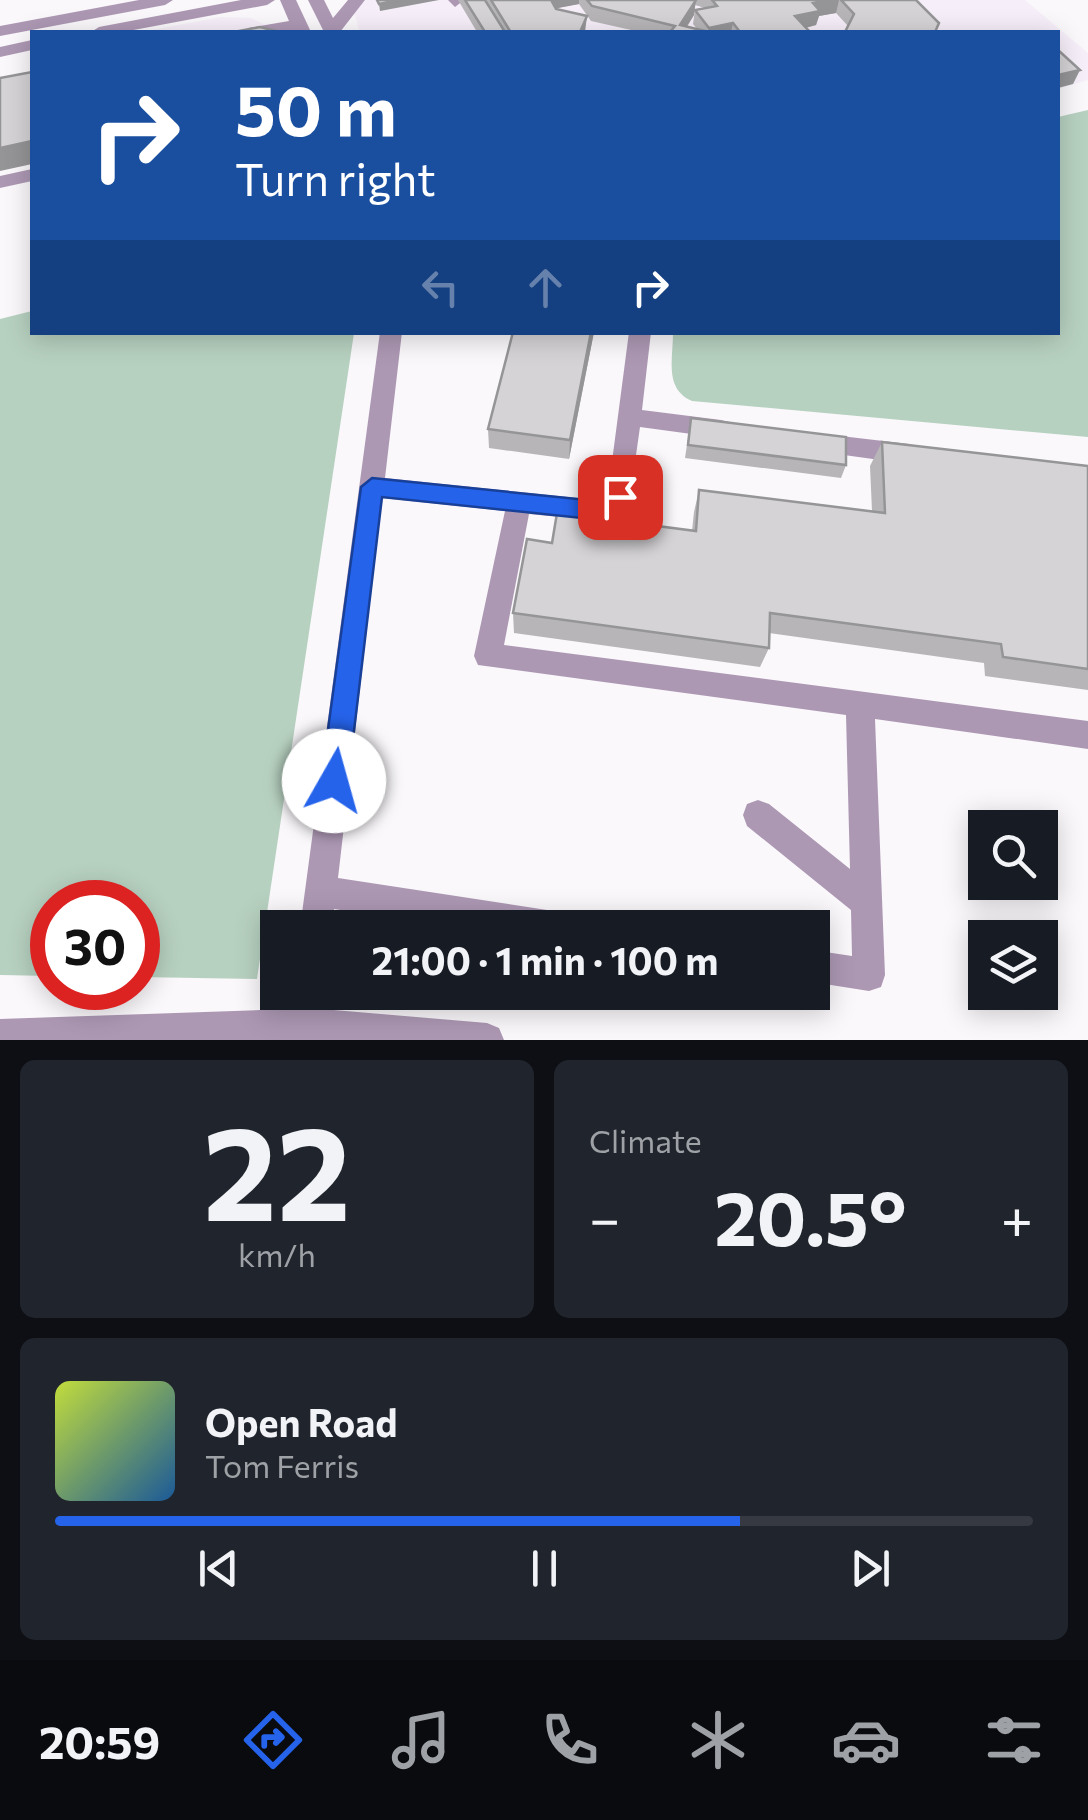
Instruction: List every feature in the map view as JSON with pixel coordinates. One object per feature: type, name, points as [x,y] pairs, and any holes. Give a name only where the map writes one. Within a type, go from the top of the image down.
[{"type":"street","points":[[0,31],[165,0]]},
{"type":"street","points":[[110,30],[268,0]]},
{"type":"street","points":[[288,0],[301,28]]},
{"type":"street","points":[[316,0],[331,30]]},
{"type":"street","points":[[334,30],[358,0]]},
{"type":"street","points":[[0,52],[30,46]]},
{"type":"street","points":[[0,182],[30,175]]},
{"type":"street","points":[[318,910],[391,335]]},
{"type":"street","points":[[372,487],[601,511],[620,497],[640,335]]},
{"type":"street","points":[[630,417],[745,432]]},
{"type":"street","points":[[784,438],[936,457]]},
{"type":"street","points":[[519,501],[488,656],[1088,735]]},
{"type":"street","points":[[830,969],[869,975],[860,704]]},
{"type":"street","points":[[758,814],[866,902]]},
{"type":"street","points":[[320,891],[443,910]]},
{"type":"street","points":[[0,1036],[436,1032],[487,1040]]},
{"type":"shaded area","points":[[366,0],[1025,0],[1088,53],[1088,80],[1060,88],[1060,30],[359,30],[354,13]]},
{"type":"shaded area","points":[[221,17],[251,18],[277,30],[152,30]]},
{"type":"green space","points":[[1088,110],[1088,437],[692,401],[677,389],[672,372],[673,335],[1060,335],[1060,117]]},
{"type":"green space","points":[[30,312],[30,335],[354,335],[267,910],[260,910],[257,979],[160,977],[160,880],[30,880],[30,976],[0,975],[0,319]]},
{"type":"building","points":[[465,0],[485,0],[504,30],[484,30]]},
{"type":"building","points":[[491,0],[551,0],[556,9],[587,16],[581,30],[509,30]]},
{"type":"building","points":[[587,0],[696,0],[680,25],[701,30],[672,30],[675,26],[592,6]]},
{"type":"building","points":[[712,0],[831,0],[813,3],[820,11],[795,16],[808,30],[738,30],[733,23],[709,28],[695,10],[717,6]]},
{"type":"building","points":[[841,0],[916,0],[939,23],[936,30],[846,30],[854,14]]},
{"type":"building","points":[[1060,52],[1080,70],[1060,75]]},
{"type":"building","points":[[30,72],[30,141],[0,148],[0,78]]},
{"type":"building","points":[[512,335],[590,335],[570,440],[488,429]]},
{"type":"building","points":[[691,418],[846,437],[846,465],[688,445]]},
{"type":"building","points":[[882,442],[1088,466],[1088,669],[1003,657],[1001,644],[770,613],[769,648],[513,613],[527,539],[552,543],[557,513],[696,531],[699,490],[885,513]]},
{"type":"route","points":[[334,781],[372,487],[601,511],[620,497]]}]
